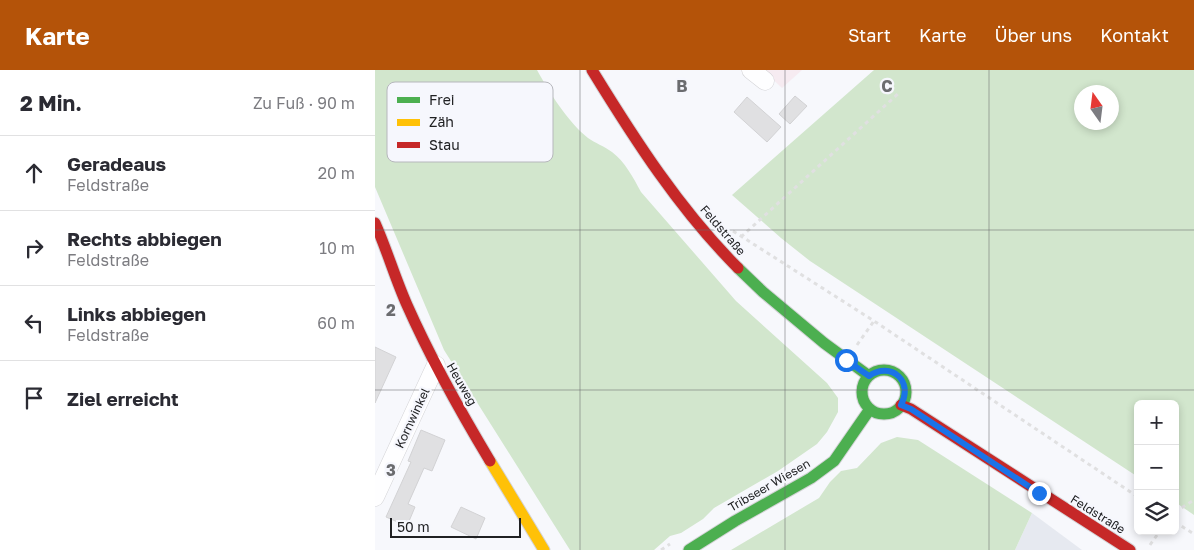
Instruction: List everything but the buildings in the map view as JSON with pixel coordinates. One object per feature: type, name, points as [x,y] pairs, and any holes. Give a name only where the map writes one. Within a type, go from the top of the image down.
[{"type":"main road","name":"Feldstraße","points":[[592,70],[648,159],[725,254],[758,288],[846,360],[869,376]]},
{"type":"main road","name":"Heuweg","points":[[375,223],[401,291],[435,365],[544,550]]},
{"type":"main road","points":[[881,370],[895,373],[904,384],[905,391],[901,405],[889,412],[883,413],[870,409],[862,396],[864,382],[869,376],[881,370]]},
{"type":"main road","name":"Feldstraße","points":[[901,405],[911,409],[1130,550]]},
{"type":"main road","name":"Tribseer Wiesen","points":[[689,550],[827,467],[834,461],[870,409]]},
{"type":"street","points":[[751,70],[765,81]]},
{"type":"street","name":"Kornwinkel","points":[[375,497],[435,365]]},
{"type":"path","points":[[725,254],[742,236],[760,222],[900,92]]},
{"type":"path","points":[[742,236],[874,321],[1134,494]]},
{"type":"path","points":[[846,360],[874,321]]},
{"type":"path","points":[[1179,509],[1194,500]]},
{"type":"path","points":[[1179,525],[1194,534]]},
{"type":"path","points":[[1147,550],[1157,535]]},
{"type":"path","points":[[661,550],[672,543]]},
{"type":"shaded area","points":[[763,70],[802,70],[782,88]]},
{"type":"shaded area","points":[[1032,513],[1082,550],[1015,550]]},
{"type":"green space","points":[[375,70],[537,70],[544,82],[387,82],[387,162],[553,162],[553,97],[573,124],[588,138],[609,150],[621,160],[641,192],[736,301],[827,383],[838,398],[838,412],[827,432],[817,444],[778,471],[714,508],[703,519],[681,533],[670,536],[654,550],[570,550],[444,350],[375,187]]},
{"type":"green space","points":[[874,70],[1194,70],[1194,515],[1179,505],[1179,400],[1134,400],[1134,474],[810,261],[732,195]]},
{"type":"green space","points":[[897,437],[918,440],[1032,513],[1015,550],[731,550],[819,498],[830,482],[841,471],[857,468],[881,443]]},
{"type":"traffic: fast","points":[[738,268],[763,292],[824,343],[869,376]]},
{"type":"traffic: fast","points":[[884,370],[896,374],[902,380],[906,392],[902,404],[896,410],[884,414],[872,410],[866,404],[862,392],[866,380],[872,374],[884,370]]},
{"type":"traffic: fast","points":[[689,550],[735,521],[811,478],[834,461],[870,409]]},
{"type":"traffic: slow","points":[[490,461],[544,550]]},
{"type":"traffic: jam","points":[[592,70],[659,174],[717,246],[738,268]]},
{"type":"traffic: jam","points":[[375,223],[416,325],[457,404],[490,461]]},
{"type":"traffic: jam","points":[[901,405],[911,409],[1130,550]]},
{"type":"route","points":[[846,360],[869,376],[881,370],[889,370],[895,373],[904,384],[904,399],[901,405],[911,409],[1039,493]]}]
